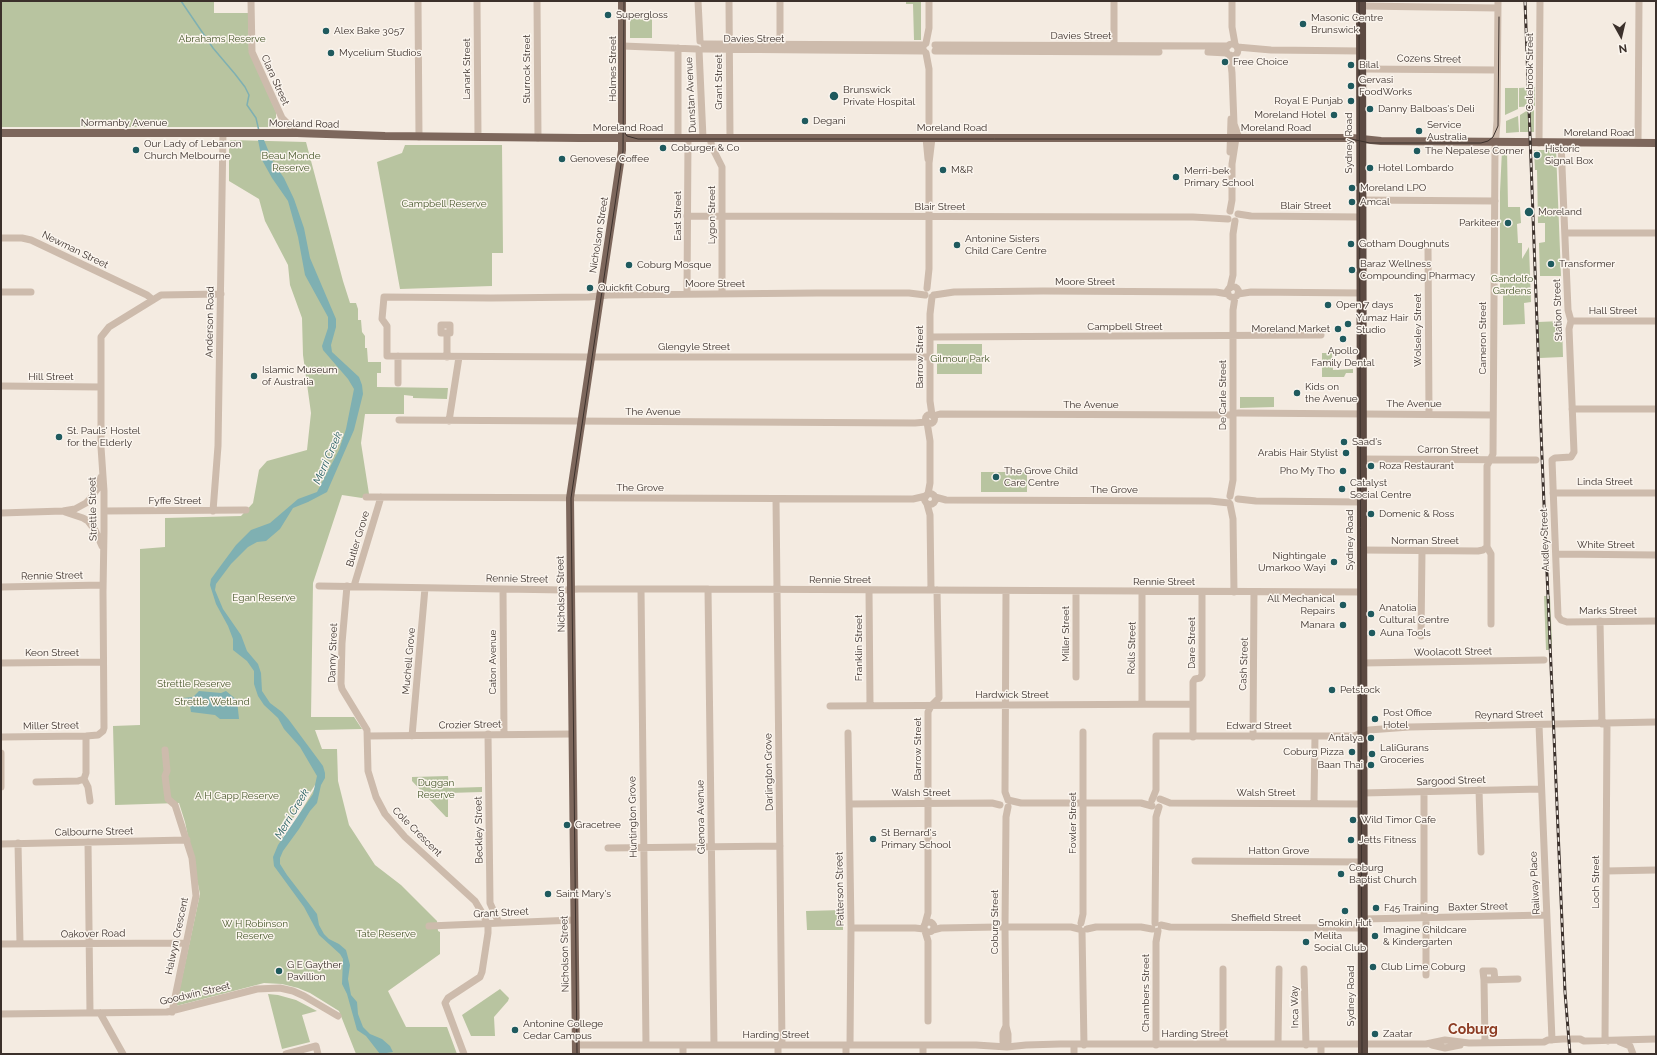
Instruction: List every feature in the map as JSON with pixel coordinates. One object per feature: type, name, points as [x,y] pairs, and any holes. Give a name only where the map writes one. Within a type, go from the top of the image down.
[{"type":"highway","name":"Sydney Road","points":[[1361,4],[1363,1049]]},
{"type":"main road","name":"Holmes Street","points":[[622,1],[623,138]]},
{"type":"main road","name":"Normanby Avenue","points":[[1,133],[247,134]]},
{"type":"main road","name":"Moreland Road","points":[[247,134],[297,133],[419,137],[538,138],[1351,138],[1373,141],[1656,143]]},
{"type":"main road","name":"Nicholson Street","points":[[576,1054],[574,920],[577,849],[572,734],[570,498],[623,138]]},
{"type":"street","name":"Clara Street","points":[[251,1],[252,52],[282,118],[297,133]]},
{"type":"street","points":[[418,1],[419,137]]},
{"type":"street","name":"Lanark Street","points":[[477,1],[478,137]]},
{"type":"street","name":"Sturrock Street","points":[[537,1],[538,138]]},
{"type":"street","name":"Dunstan Avenue","points":[[698,1],[706,138]]},
{"type":"street","name":"Grant Street","points":[[729,1],[730,138]]},
{"type":"street","points":[[780,1],[780,47]]},
{"type":"street","points":[[929,1],[929,122]]},
{"type":"street","points":[[1114,1],[1114,49]]},
{"type":"street","name":"De Carle Street","points":[[1232,1],[1232,73],[1235,138],[1232,164],[1232,234],[1233,336],[1236,414],[1233,480],[1234,592]]},
{"type":"street","name":"Colebrook Street","points":[[1539,142],[1540,1]]},
{"type":"street","points":[[1638,143],[1639,1]]},
{"type":"street","points":[[1361,4],[1498,4]]},
{"type":"street","name":"Cameron Street","points":[[1490,624],[1490,554],[1486,547],[1487,466],[1493,454],[1495,142],[1497,121],[1498,4]]},
{"type":"street","name":"Davies Street","points":[[623,46],[678,48],[729,46],[1361,50]]},
{"type":"street","points":[[678,48],[678,138]]},
{"type":"street","name":"Cozens Street","points":[[1361,68],[1497,70]]},
{"type":"street","name":"Clara Street","points":[[273,134],[282,128],[282,118]]},
{"type":"street","name":"Anderson Road","points":[[213,511],[218,446],[223,133]]},
{"type":"street","name":"East Street","points":[[687,294],[688,138]]},
{"type":"street","name":"Lygon Street","points":[[706,138],[722,165],[722,294]]},
{"type":"street","name":"Barrow Street","points":[[929,138],[930,515],[939,698],[931,706],[928,712],[928,913],[930,927]]},
{"type":"street","name":"Station Street","points":[[1552,459],[1571,457],[1573,454],[1570,321],[1568,310],[1561,143]]},
{"type":"street","points":[[1361,200],[1495,201]]},
{"type":"street","name":"Blair Street","points":[[687,216],[1193,217],[1205,214],[1232,216],[1361,216]]},
{"type":"street","points":[[1565,233],[1656,233]]},
{"type":"street","name":"Newman Street","points":[[1,238],[22,238],[31,240],[147,295],[153,300]]},
{"type":"street","name":"Wolseley Street","points":[[1428,246],[1429,414]]},
{"type":"street","points":[[137,291],[144,305],[167,294],[220,294]]},
{"type":"street","points":[[1,292],[31,292]]},
{"type":"street","name":"Moore Street","points":[[398,356],[387,356],[387,326],[382,319],[384,298],[930,292],[1361,293]]},
{"type":"street","name":"Strettle Street","points":[[101,734],[104,728],[104,511],[102,471],[101,340],[104,332],[114,323],[144,305]]},
{"type":"street","name":"Hall Street","points":[[1570,321],[1656,321]]},
{"type":"street","points":[[447,334],[447,357]]},
{"type":"street","name":"Campbell Street","points":[[930,337],[1321,335]]},
{"type":"street","points":[[398,356],[398,383]]},
{"type":"street","name":"Glengyle Street","points":[[398,356],[930,357]]},
{"type":"street","points":[[449,421],[459,357]]},
{"type":"street","name":"Hill Street","points":[[1,386],[101,387]]},
{"type":"street","points":[[1572,409],[1656,409]]},
{"type":"street","name":"The Avenue","points":[[399,420],[581,422],[907,422],[950,415],[1493,415]]},
{"type":"street","name":"Carron Street","points":[[1361,459],[1536,460]]},
{"type":"street","name":"Audley Street","points":[[1552,459],[1558,613],[1560,619]]},
{"type":"street","points":[[1,512],[63,511],[81,506],[90,499],[98,488],[102,471]]},
{"type":"street","name":"Linda Street","points":[[1553,493],[1656,493]]},
{"type":"street","name":"The Grove","points":[[366,497],[1362,502]]},
{"type":"street","name":"Butler Grove","points":[[350,586],[381,497]]},
{"type":"street","name":"Darlington Grove","points":[[776,499],[780,846],[780,1045],[778,1054]]},
{"type":"street","name":"Fyffe Street","points":[[104,511],[246,510]]},
{"type":"street","points":[[63,511],[88,521],[95,530],[104,551]]},
{"type":"street","name":"Norman Street","points":[[1362,550],[1478,551],[1483,550],[1486,547]]},
{"type":"street","points":[[1422,551],[1422,636]]},
{"type":"street","name":"White Street","points":[[1556,554],[1656,555]]},
{"type":"street","name":"Rennie Street","points":[[1,587],[103,585]]},
{"type":"street","name":"Rennie Street","points":[[319,586],[571,590],[708,589],[1362,592]]},
{"type":"street","name":"Danny Street","points":[[350,586],[342,642],[341,684],[343,691],[367,730],[368,736]]},
{"type":"street","name":"Muchell Grove","points":[[412,736],[425,588]]},
{"type":"street","name":"Caton Avenue","points":[[503,589],[504,734]]},
{"type":"street","name":"Huntington Grove","points":[[640,589],[646,1045]]},
{"type":"street","name":"Glenora Avenue","points":[[708,589],[714,1045]]},
{"type":"street","name":"Franklin Street","points":[[869,590],[870,705]]},
{"type":"street","points":[[1004,803],[1006,591]]},
{"type":"street","name":"Miller Street","points":[[1076,591],[1076,677]]},
{"type":"street","name":"Rolls Street","points":[[1142,592],[1142,704]]},
{"type":"street","name":"Dare Street","points":[[1193,736],[1194,680],[1200,678],[1202,675],[1202,592]]},
{"type":"street","name":"Cash Street","points":[[1253,737],[1254,592]]},
{"type":"street","name":"Marks Street","points":[[1560,619],[1567,622],[1656,621]]},
{"type":"street","name":"Loch Street","points":[[1600,622],[1604,724],[1606,871],[1605,1040]]},
{"type":"street","name":"Woolacott Street","points":[[1362,663],[1544,660]]},
{"type":"street","name":"Keon Street","points":[[1,663],[103,662]]},
{"type":"street","name":"Hardwick Street","points":[[830,706],[1193,704]]},
{"type":"street","name":"Reynard Street","points":[[1362,733],[1370,730],[1409,727],[1656,722]]},
{"type":"street","name":"Railway Place","points":[[1539,725],[1552,1040]]},
{"type":"street","name":"Fowler Street","points":[[1083,732],[1082,803],[1084,1045]]},
{"type":"street","name":"Patterson Street","points":[[846,1054],[848,1045],[851,928],[848,733]]},
{"type":"street","name":"Edward Street","points":[[1156,803],[1156,736],[1354,736],[1362,733]]},
{"type":"street","name":"Miller Street","points":[[1,737],[86,736],[101,734]]},
{"type":"street","name":"Beckley Street","points":[[488,734],[490,903],[499,923]]},
{"type":"street","name":"Crozier Street","points":[[368,736],[572,734]]},
{"type":"street","points":[[86,736],[86,774],[84,779],[88,787],[90,801]]},
{"type":"street","name":"Cole Crescent","points":[[368,736],[369,775],[376,797],[383,811],[405,837],[475,901],[488,924]]},
{"type":"street","points":[[1314,803],[1315,736]]},
{"type":"street","name":"Halwyn Crescent","points":[[165,750],[167,771],[165,776],[168,799],[175,805],[187,840],[192,858],[196,896],[185,943],[172,1012]]},
{"type":"street","points":[[1,753],[1,787]]},
{"type":"street","points":[[36,782],[78,781],[84,779]]},
{"type":"street","name":"Sargood Street","points":[[1362,798],[1424,792],[1541,788]]},
{"type":"street","points":[[1479,790],[1481,852]]},
{"type":"street","points":[[1424,792],[1426,976]]},
{"type":"street","name":"Walsh Street","points":[[850,804],[1314,803],[1362,798]]},
{"type":"street","name":"Coburg Street","points":[[1003,1046],[1006,1026],[1006,817],[1004,803]]},
{"type":"street","name":"Chambers Street","points":[[1156,803],[1156,1044]]},
{"type":"street","name":"Calbourne Street","points":[[1,844],[187,840]]},
{"type":"street","points":[[88,842],[90,1013]]},
{"type":"street","points":[[18,844],[20,944]]},
{"type":"street","points":[[608,848],[780,846]]},
{"type":"street","name":"Hatton Grove","points":[[1195,861],[1362,862]]},
{"type":"street","points":[[1606,871],[1656,870]]},
{"type":"street","name":"Baxter Street","points":[[1363,924],[1425,918],[1546,915]]},
{"type":"street","name":"Grant Street","points":[[429,926],[574,920]]},
{"type":"street","points":[[464,1053],[445,1003],[448,998],[480,977],[488,933],[488,924]]},
{"type":"street","name":"Sheffield Street","points":[[1083,927],[1170,928],[1363,924]]},
{"type":"street","points":[[928,1021],[928,942],[930,927]]},
{"type":"street","points":[[851,928],[1083,927]]},
{"type":"street","name":"Oakover Road","points":[[1,944],[185,943]]},
{"type":"street","name":"Inca Way","points":[[1304,968],[1306,1044]]},
{"type":"street","points":[[1223,1044],[1224,969]]},
{"type":"street","points":[[1278,1044],[1279,969]]},
{"type":"street","points":[[1485,1043],[1484,980],[1518,979]]},
{"type":"street","name":"Goodwin Street","points":[[1,1014],[172,1012],[258,989],[280,988],[293,991],[304,996],[338,1016]]},
{"type":"street","points":[[100,1014],[124,1054]]},
{"type":"street","points":[[1544,1042],[1552,1040],[1580,1039],[1584,1041]]},
{"type":"street","points":[[1634,1054],[1635,1039]]},
{"type":"street","points":[[1544,1042],[1548,1044],[1580,1043],[1584,1041],[1605,1040],[1656,1039]]},
{"type":"street","points":[[1605,1040],[1627,1044],[1634,1054]]},
{"type":"street","name":"Harding Street","points":[[576,1045],[1003,1046],[1074,1044],[1321,1044],[1363,1049],[1426,1044],[1445,1047],[1469,1043],[1544,1042]]},
{"type":"street","points":[[1074,1044],[1074,1054]]},
{"type":"street","points":[[1321,1044],[1321,1054]]},
{"type":"street","points":[[683,1045],[683,1054]]},
{"type":"street","points":[[923,1045],[923,1054]]},
{"type":"street","points":[[286,1054],[316,1046],[318,1054]]},
{"type":"green space","name":"Abrahams Reserve","points":[[1,1],[214,1],[214,13],[248,13],[249,51],[276,112],[276,127],[1,127]]},
{"type":"green space","points":[[906,1],[921,1],[921,40],[914,40],[913,4],[906,4]]},
{"type":"green space","points":[[630,18],[652,18],[652,38],[630,38]]},
{"type":"green space","points":[[1535,87],[1535,106],[1519,107],[1519,88]]},
{"type":"green space","points":[[1505,88],[1518,88],[1518,109],[1505,115]]},
{"type":"green space","points":[[1528,110],[1534,110],[1534,132],[1520,132],[1520,115]]},
{"type":"green space","points":[[1518,116],[1519,132],[1506,133],[1506,121]]},
{"type":"green space","points":[[231,140],[306,142],[343,281],[350,303],[356,303],[358,309],[358,320],[361,320],[362,332],[365,336],[365,348],[367,348],[368,362],[381,362],[381,373],[377,373],[377,387],[448,388],[447,399],[413,398],[413,396],[404,395],[404,414],[365,414],[361,443],[369,494],[362,498],[342,495],[313,583],[311,717],[354,717],[362,729],[315,730],[322,749],[337,749],[338,781],[349,825],[375,865],[401,885],[437,921],[438,931],[440,932],[440,954],[388,991],[406,1027],[447,1027],[457,1054],[356,1054],[339,1011],[310,993],[282,984],[264,983],[176,1006],[200,894],[185,822],[179,803],[115,805],[113,726],[140,725],[140,549],[165,547],[165,518],[241,516],[253,503],[259,470],[267,461],[307,450],[311,413],[303,355],[302,318],[290,285],[288,265],[265,221],[259,199],[229,181],[229,142]],"holes":[[[315,785],[316,786],[278,850],[286,829]]]},
{"type":"green space","name":"Campbell Reserve","points":[[405,145],[502,145],[503,253],[492,253],[492,286],[400,289],[377,162],[402,153]]},
{"type":"green space","name":"Gandolfo Gardens","points":[[1507,149],[1508,207],[1520,207],[1521,223],[1517,224],[1518,243],[1522,243],[1522,259],[1529,247],[1531,302],[1524,303],[1525,324],[1503,325],[1503,293],[1500,289],[1500,192],[1502,150]]},
{"type":"green space","name":"Gandolfo Gardens","points":[[1534,150],[1556,150],[1561,276],[1540,276],[1539,243],[1545,242],[1545,223],[1538,223],[1537,170],[1535,170]]},
{"type":"green space","points":[[1562,321],[1563,357],[1540,358],[1538,322]]},
{"type":"green space","name":"Gilmour Park","points":[[937,344],[982,344],[982,374],[937,374]]},
{"type":"green space","points":[[1322,353],[1332,353],[1333,370],[1353,369],[1353,373],[1346,373],[1344,377],[1322,377]]},
{"type":"green space","points":[[1240,397],[1274,397],[1274,407],[1240,408]]},
{"type":"green space","points":[[981,472],[1027,472],[1027,492],[981,492]]},
{"type":"green space","points":[[1544,596],[1550,596],[1551,650],[1546,650]]},
{"type":"green space","name":"Duggan Reserve","points":[[448,776],[449,788],[482,787],[482,792],[448,793],[448,817],[446,817],[412,781],[412,777]]},
{"type":"green space","points":[[843,910],[843,930],[807,930],[806,911]]},
{"type":"green space","points":[[500,989],[509,998],[494,1017],[495,1036],[471,1036],[462,1015]]},
{"type":"green space","points":[[268,994],[296,1000],[317,1011],[302,1015],[310,1042],[282,1049]]},
{"type":"water","points":[[258,140],[264,140],[273,162],[284,178],[294,199],[304,228],[310,258],[336,319],[336,327],[331,345],[332,352],[359,377],[363,394],[354,430],[327,492],[293,508],[280,529],[266,541],[257,542],[248,547],[231,564],[216,584],[215,590],[223,609],[241,635],[247,651],[258,664],[261,673],[262,691],[270,703],[282,712],[289,720],[323,766],[325,778],[321,785],[317,803],[283,851],[280,858],[280,864],[317,914],[319,925],[324,934],[346,950],[350,965],[348,979],[351,995],[357,1002],[358,1014],[363,1027],[370,1034],[382,1039],[390,1046],[393,1052],[380,1054],[366,1036],[357,1030],[347,994],[342,984],[343,959],[340,954],[319,935],[304,907],[274,866],[273,857],[278,845],[313,794],[317,776],[300,747],[284,729],[278,718],[264,705],[258,696],[254,684],[254,671],[247,661],[233,650],[233,639],[216,604],[210,585],[211,579],[236,545],[251,530],[270,523],[298,499],[317,492],[339,450],[346,429],[354,389],[348,379],[323,350],[322,346],[328,328],[328,317],[305,275],[298,237],[288,201],[262,160]]},
{"type":"water","name":"Strettle Wetland","points":[[199,691],[221,693],[226,691],[237,700],[239,719],[220,719],[215,715],[191,712],[190,706],[183,702],[183,698],[193,697]]},
{"type":"waterway","name":"Merri Creek","points":[[181,1],[213,48],[245,87],[249,95],[247,105],[256,118],[259,131]]},
{"type":"tram line","points":[[577,1054],[571,498],[623,151],[624,1]]},
{"type":"tram line","points":[[1359,1],[1362,1054]]},
{"type":"tram line","points":[[623,130],[627,136],[638,139],[1351,139],[1370,143],[1481,143],[1488,141],[1493,137],[1498,126],[1499,17]]},
{"type":"railway","points":[[1525,1],[1542,457],[1565,992],[1570,1054]]},
{"type":"place","name":"Supergloss","points":[[608,15]]},
{"type":"place","name":"Masonic Centre Brunswick","points":[[1303,24]]},
{"type":"place","name":"Alex Bake 3057","points":[[326,31]]},
{"type":"place","name":"Mycelium Studios","points":[[331,53]]},
{"type":"place","name":"Free Choice","points":[[1225,62]]},
{"type":"place","name":"Bilal","points":[[1351,65]]},
{"type":"place","name":"Gervasi FoodWorks","points":[[1351,86]]},
{"type":"place","name":"Brunswick Private Hospital","points":[[834,96]]},
{"type":"place","name":"Royal E Punjab","points":[[1351,101]]},
{"type":"place","name":"Danny Balboas's Deli","points":[[1370,109]]},
{"type":"place","name":"Moreland Hotel","points":[[1334,115]]},
{"type":"place","name":"Degani","points":[[805,121]]},
{"type":"place","name":"Service Australia","points":[[1419,131]]},
{"type":"place","name":"Coburger & Co","points":[[663,148]]},
{"type":"place","name":"Our Lady of Lebanon Church Melbourne","points":[[136,150]]},
{"type":"place","name":"The Nepalese Corner","points":[[1417,151]]},
{"type":"place","name":"Historic Signal Box","points":[[1537,155]]},
{"type":"place","name":"Genovese Coffee","points":[[562,159]]},
{"type":"place","name":"Hotel Lombardo","points":[[1370,168]]},
{"type":"place","name":"M&R","points":[[943,170]]},
{"type":"place","name":"Merri-bek Primary School","points":[[1176,177]]},
{"type":"place","name":"Moreland LPO","points":[[1352,188]]},
{"type":"place","name":"Amcal","points":[[1352,202]]},
{"type":"place","name":"Moreland","points":[[1529,212]]},
{"type":"place","name":"Parkiteer","points":[[1508,223]]},
{"type":"place","name":"Gotham Doughnuts","points":[[1351,244]]},
{"type":"place","name":"Antonine Sisters Child Care Centre","points":[[957,245]]},
{"type":"place","name":"Transformer","points":[[1551,264]]},
{"type":"place","name":"Coburg Mosque","points":[[629,265]]},
{"type":"place","name":"Baraz Wellness Compounding Pharmacy","points":[[1352,270]]},
{"type":"place","name":"Quickfit Coburg","points":[[590,288]]},
{"type":"place","name":"Open 7 days","points":[[1328,305]]},
{"type":"place","name":"Yumaz Hair Studio","points":[[1348,324]]},
{"type":"place","name":"Moreland Market","points":[[1338,329]]},
{"type":"place","name":"Apollo Family Dental","points":[[1343,339]]},
{"type":"place","name":"Islamic Museum of Australia","points":[[254,376]]},
{"type":"place","name":"Kids on the Avenue","points":[[1297,393]]},
{"type":"place","name":"St. Pauls' Hostel for the Elderly","points":[[59,437]]},
{"type":"place","name":"Saad's","points":[[1344,442]]},
{"type":"place","name":"Arabis Hair Stylist","points":[[1346,453]]},
{"type":"place","name":"Roza Restaurant","points":[[1371,466]]},
{"type":"place","name":"Pho My Tho","points":[[1343,471]]},
{"type":"place","name":"The Grove Child Care Centre","points":[[996,477]]},
{"type":"place","name":"Catalyst Social Centre","points":[[1342,489]]},
{"type":"place","name":"Domenic & Ross","points":[[1371,514]]},
{"type":"place","name":"Nightingale Umarkoo Wayi","points":[[1334,562]]},
{"type":"place","name":"All Mechanical Repairs","points":[[1343,605]]},
{"type":"place","name":"Anatolia Cultural Centre","points":[[1371,614]]},
{"type":"place","name":"Manara","points":[[1343,625]]},
{"type":"place","name":"Auna Tools","points":[[1372,633]]},
{"type":"place","name":"Petstock","points":[[1332,690]]},
{"type":"place","name":"Post Office Hotel","points":[[1375,719]]},
{"type":"place","name":"Antalya","points":[[1371,738]]},
{"type":"place","name":"Coburg Pizza","points":[[1352,752]]},
{"type":"place","name":"LaliGurans Groceries","points":[[1372,754]]},
{"type":"place","name":"Baan Thai","points":[[1371,765]]},
{"type":"place","name":"Wild Timor Cafe","points":[[1353,820]]},
{"type":"place","name":"Gracetree","points":[[567,825]]},
{"type":"place","name":"St Bernard's Primary School","points":[[873,839]]},
{"type":"place","name":"Jetts Fitness","points":[[1351,840]]},
{"type":"place","name":"Coburg Baptist Church","points":[[1341,874]]},
{"type":"place","name":"Saint Mary's","points":[[548,894]]},
{"type":"place","name":"F45 Training","points":[[1376,908]]},
{"type":"place","name":"Smokin Hut","points":[[1345,911]]},
{"type":"place","name":"Imagine Childcare & Kindergarten","points":[[1375,936]]},
{"type":"place","name":"Melita Social Club","points":[[1306,942]]},
{"type":"place","name":"Club Lime Coburg","points":[[1373,967]]},
{"type":"place","name":"G E Gayther Pavillion","points":[[279,971]]},
{"type":"place","name":"Antonine College Cedar Campus","points":[[515,1030]]},
{"type":"place","name":"Zaatar","points":[[1375,1034]]},
{"type":"district","name":"Coburg","points":[[1473,1030]]},
{"type":"park label","name":"Beau Monde Reserve","points":[[291,162]]},
{"type":"park label","name":"Egan Reserve","points":[[264,598]]},
{"type":"park label","name":"Strettle Reserve","points":[[194,684]]},
{"type":"park label","name":"A H Capp Reserve","points":[[237,796]]},
{"type":"park label","name":"W H Robinson Reserve","points":[[255,930]]},
{"type":"park label","name":"Tate Reserve","points":[[386,934]]}]
